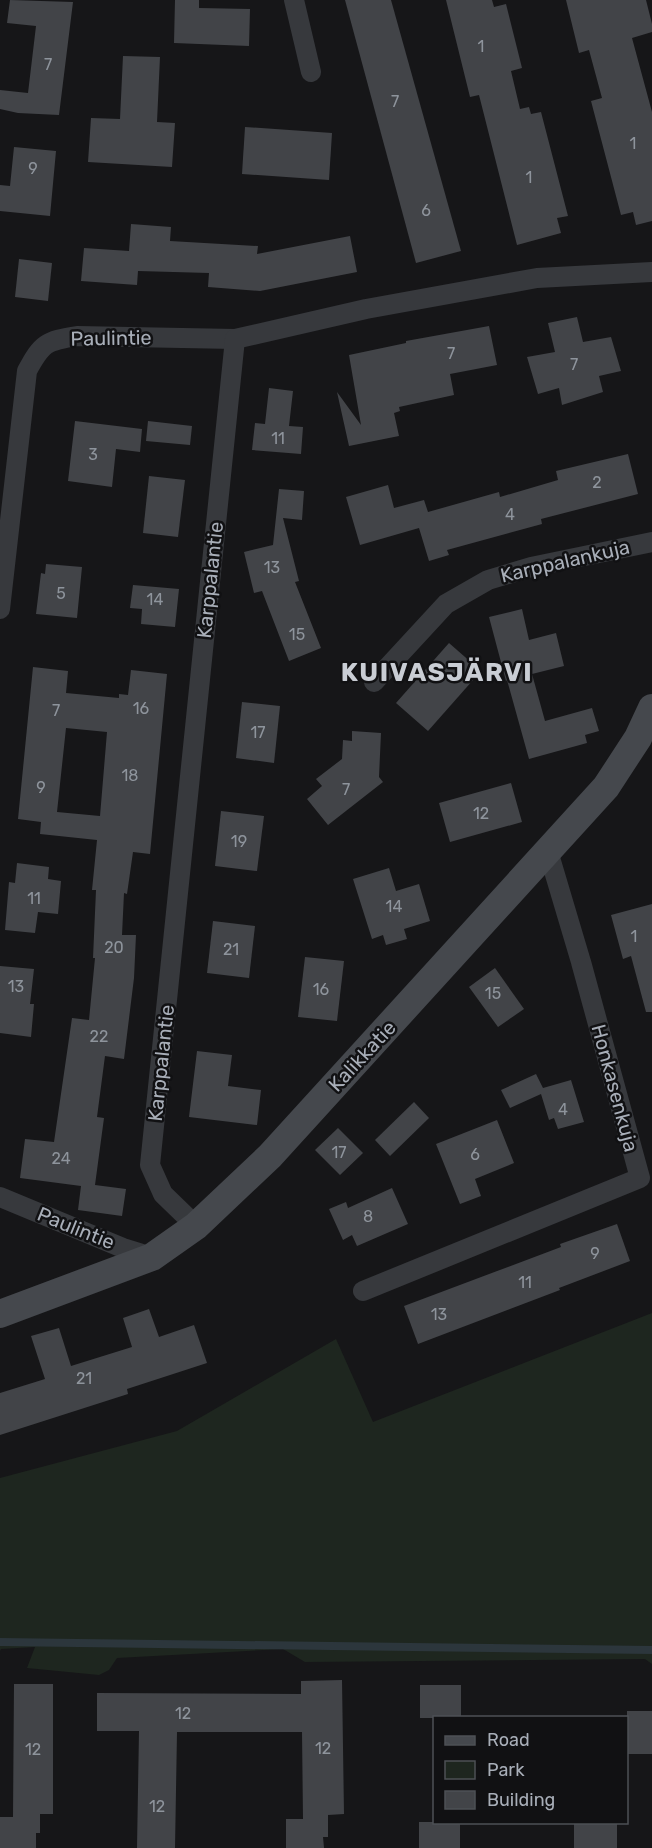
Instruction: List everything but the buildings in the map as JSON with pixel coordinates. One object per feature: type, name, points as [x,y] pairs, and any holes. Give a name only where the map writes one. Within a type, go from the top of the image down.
[{"type":"street","points":[[294,0],[311,72]]},
{"type":"street","points":[[235,339],[376,307],[537,278],[652,272]]},
{"type":"street","name":"Paulintie","points":[[0,609],[27,371],[38,351],[51,340],[76,336],[235,339]]},
{"type":"street","name":"Karppalantie","points":[[196,1226],[163,1194],[150,1165],[235,339]]},
{"type":"street","name":"Karppalankuja","points":[[374,682],[446,604],[488,580],[531,567],[652,542]]},
{"type":"street","name":"Kalikkatie","points":[[0,1314],[152,1257],[196,1226],[270,1156],[606,787],[638,738],[652,708]]},
{"type":"street","name":"Honkasenkuja","points":[[363,1291],[640,1178],[548,850]]},
{"type":"street","name":"Paulintie","points":[[0,1197],[123,1248],[152,1257]]},
{"type":"green space","points":[[652,1313],[652,1664],[645,1659],[305,1662],[283,1649],[117,1658],[109,1670],[99,1675],[27,1668],[35,1647],[1,1649],[0,1651],[0,1478],[177,1431],[336,1339],[373,1422]]},
{"type":"waterway","points":[[0,1642],[652,1650]]},
{"type":"district","name":"KUIVASJÄRVI","points":[[437,672]]}]
